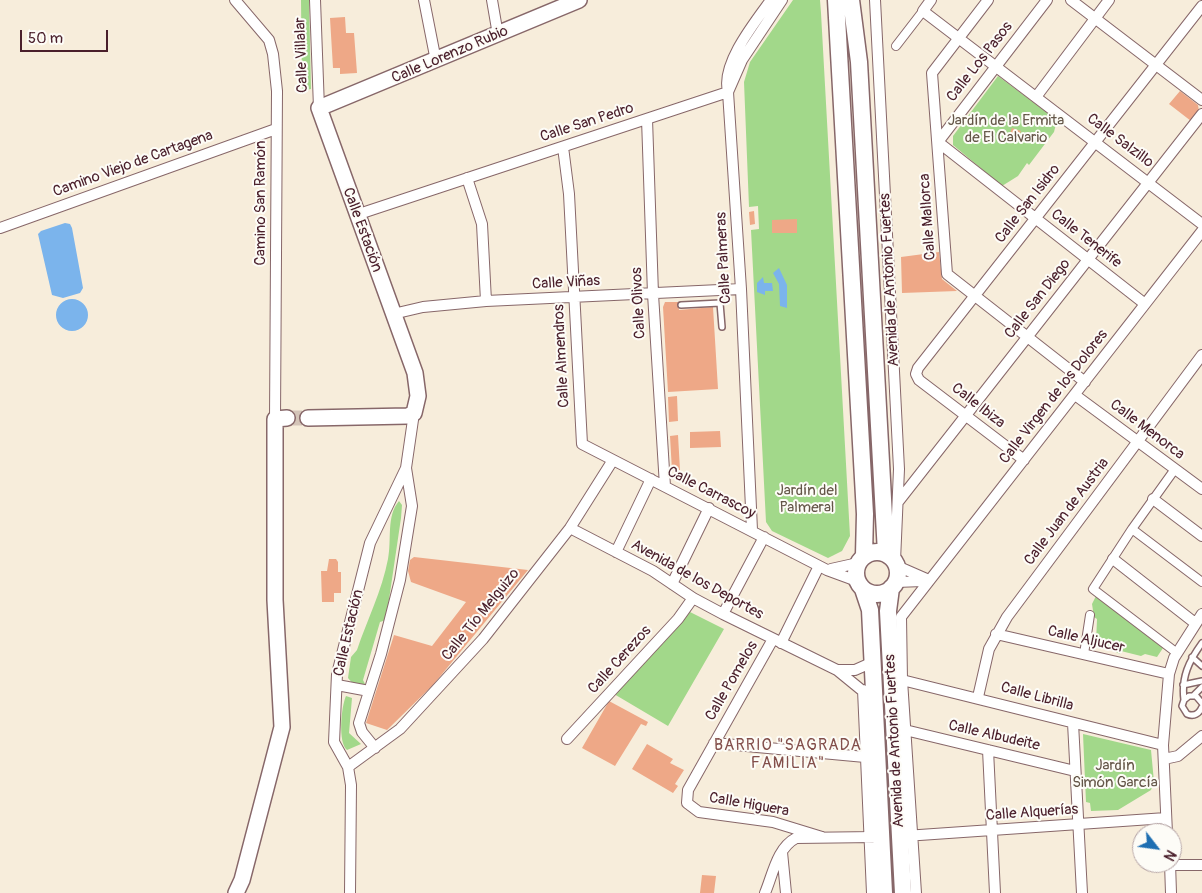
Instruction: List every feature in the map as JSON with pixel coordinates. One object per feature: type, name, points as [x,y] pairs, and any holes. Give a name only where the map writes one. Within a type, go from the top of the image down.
[{"type":"main road","name":"Calle Lorenzo Rubio","points":[[319,108],[498,35],[562,4],[579,0]]},
{"type":"main road","points":[[836,0],[864,494],[861,560],[860,585],[874,594],[894,585],[892,560],[875,552],[861,560]]},
{"type":"main road","name":"Avenida de Antonio Fuertes","points":[[852,0],[859,62],[892,560]]},
{"type":"main road","name":"Calle Estación","points":[[319,108],[415,373],[418,396],[414,413]]},
{"type":"main road","points":[[308,418],[398,416],[414,413]]},
{"type":"main road","points":[[236,893],[242,880],[282,727],[275,600],[281,418]]},
{"type":"main road","name":"Avenida de Antonio Fuertes","points":[[860,585],[870,610],[873,662],[869,696],[876,837],[884,893]]},
{"type":"main road","name":"Avenida de Antonio Fuertes","points":[[894,585],[888,611],[906,836],[903,893]]},
{"type":"street","name":"Camino San Ramón","points":[[235,0],[269,40],[273,54],[277,91],[281,418]]},
{"type":"street","name":"Calle Villalar","points":[[314,0],[319,108]]},
{"type":"street","points":[[424,0],[436,61]]},
{"type":"street","points":[[492,0],[498,35]]},
{"type":"street","points":[[728,92],[725,81],[727,71],[771,0]]},
{"type":"street","name":"Calle Palmeras","points":[[752,530],[741,289],[728,92],[742,60],[782,0]]},
{"type":"street","name":"Avenida de Antonio Fuertes","points":[[875,0],[896,393],[898,502],[892,560]]},
{"type":"street","points":[[896,46],[931,0]]},
{"type":"street","points":[[960,38],[988,0]]},
{"type":"street","name":"Calle Los Pasos","points":[[938,142],[1047,0]]},
{"type":"street","points":[[1070,0],[1202,100]]},
{"type":"street","points":[[1036,97],[1109,0]]},
{"type":"street","name":"Calle San Isidro","points":[[916,374],[918,368],[1202,6]]},
{"type":"street","name":"Calle Salzillo","points":[[923,10],[1202,224]]},
{"type":"street","name":"Calle Mallorca","points":[[960,38],[932,73],[946,274],[1085,382]]},
{"type":"street","name":"Calle San Pedro","points":[[356,214],[728,92]]},
{"type":"street","name":"Calle San Diego","points":[[898,502],[967,417],[1027,337],[1202,114]]},
{"type":"street","name":"Calle Olivos","points":[[647,119],[654,294],[665,486]]},
{"type":"street","name":"Camino Viejo de Cartagena","points":[[0,228],[276,129]]},
{"type":"street","name":"Calle Tenerife","points":[[938,142],[1145,304]]},
{"type":"street","name":"Calle Almendros","points":[[563,146],[569,194],[582,444]]},
{"type":"street","points":[[467,178],[482,224],[486,301]]},
{"type":"street","name":"Calle Virgen de los Dolores","points":[[901,617],[1202,230]]},
{"type":"street","name":"Calle Viñas","points":[[393,314],[423,307],[486,301],[741,289]]},
{"type":"street","name":"Calle Juan de Austria","points":[[978,698],[989,649],[1007,617],[1202,355]]},
{"type":"street","name":"Calle Ibiza","points":[[916,374],[919,380],[1024,460]]},
{"type":"street","name":"Calle Menorca","points":[[1075,394],[1202,489]]},
{"type":"street","name":"Calle Estación","points":[[375,748],[362,732],[360,723],[381,654],[401,572],[412,506],[406,468],[414,413]]},
{"type":"street","name":"Calle Carrascoy","points":[[582,444],[823,568],[860,585]]},
{"type":"street","name":"Calle Tío Melguizo","points":[[348,767],[400,729],[483,639],[570,528],[613,460]]},
{"type":"street","name":"Calle Estación","points":[[350,893],[351,784],[348,767],[334,742],[337,674],[370,543],[406,468]]},
{"type":"street","points":[[1175,469],[1132,529],[1113,560],[1195,623]]},
{"type":"street","points":[[616,552],[651,479]]},
{"type":"street","points":[[1153,499],[1202,536]]},
{"type":"street","points":[[672,584],[709,508]]},
{"type":"street","name":"Avenida de los Deportes","points":[[570,528],[653,571],[693,598],[723,614],[837,670],[869,696]]},
{"type":"street","points":[[1132,529],[1202,582]]},
{"type":"street","points":[[723,614],[764,537]]},
{"type":"street","points":[[823,568],[861,560]]},
{"type":"street","points":[[892,560],[928,580]]},
{"type":"street","name":"Calle Aljucer","points":[[1113,560],[1093,589],[1177,653]]},
{"type":"street","name":"Calle Pomelos","points":[[688,790],[714,742],[823,568]]},
{"type":"street","points":[[894,585],[928,580]]},
{"type":"street","name":"Calle Cerezos","points":[[567,739],[678,619],[693,598]]},
{"type":"street","points":[[1166,823],[1163,745],[1169,674],[1177,653],[1202,614]]},
{"type":"street","points":[[1084,654],[1090,615]]},
{"type":"street","name":"Avenida de Antonio Fuertes","points":[[901,617],[906,836],[916,893]]},
{"type":"street","name":"Calle Aljucer","points":[[996,634],[1169,674]]},
{"type":"street","points":[[837,670],[855,670],[873,662]]},
{"type":"street","name":"Calle Librilla","points":[[902,680],[1163,745]]},
{"type":"street","points":[[337,686],[369,691]]},
{"type":"street","name":"Avenida de Antonio Fuertes","points":[[869,696],[865,757],[876,837],[872,893]]},
{"type":"street","points":[[1073,723],[1082,893]]},
{"type":"street","name":"Calle Albudeite","points":[[905,730],[1075,771]]},
{"type":"street","points":[[1164,759],[1178,756],[1202,736]]},
{"type":"street","points":[[714,742],[865,757]]},
{"type":"street","points":[[988,750],[995,893]]},
{"type":"street","name":"Calle Higuera","points":[[688,790],[687,803],[698,812],[773,822],[822,837]]},
{"type":"street","name":"Calle Alquerías","points":[[906,836],[1166,818]]},
{"type":"street","name":"Calle Higuera","points":[[781,851],[788,842],[796,838],[876,837]]},
{"type":"street","points":[[766,893],[781,851]]},
{"type":"street","points":[[781,851],[786,893]]},
{"type":"street","points":[[1182,864],[1202,865]]},
{"type":"street","points":[[1170,873],[1171,893]]},
{"type":"lane","points":[[681,305],[720,303],[722,327]]},
{"type":"lane","points":[[1202,643],[1192,657],[1183,685],[1183,709],[1187,714],[1196,714],[1202,708]]},
{"type":"lane","points":[[1192,657],[1202,666]]},
{"type":"lane","points":[[1183,685],[1202,681]]},
{"type":"lane","points":[[1184,700],[1194,695],[1202,687]]},
{"type":"lane","points":[[1194,695],[1202,700]]},
{"type":"green space","points":[[301,0],[309,0],[311,89],[302,91]]},
{"type":"green space","name":"Jardín del Palmeral","points":[[793,0],[820,0],[821,13],[850,536],[842,551],[828,558],[772,531],[766,522],[751,230],[759,229],[758,206],[749,207],[744,82],[750,62]]},
{"type":"green space","name":"Jardín de la Ermita de El Calvario","points":[[998,76],[1057,120],[1054,132],[1029,165],[1027,163],[1018,176],[1002,186],[953,145],[953,136]]},
{"type":"green space","points":[[399,501],[402,505],[401,518],[386,620],[380,622],[363,680],[365,684],[354,685],[348,678],[351,657],[357,650],[382,582],[388,559],[392,514]]},
{"type":"green space","points":[[1096,596],[1163,648],[1157,657],[1145,654],[1141,656],[1121,651],[1120,654],[1096,643],[1097,619],[1094,617],[1092,604]]},
{"type":"green space","points":[[690,612],[724,629],[668,726],[614,694]]},
{"type":"green space","points":[[346,696],[352,698],[349,733],[361,744],[347,750],[341,733]]},
{"type":"green space","name":"Jardín Simón García","points":[[1083,734],[1151,750],[1154,782],[1151,790],[1118,810],[1091,811],[1090,803],[1086,802]]},
{"type":"water","points":[[65,223],[70,224],[72,228],[83,288],[80,293],[63,298],[52,295],[38,234],[41,231]]},
{"type":"water","points":[[779,268],[787,285],[787,308],[780,306],[779,284],[773,273]]},
{"type":"water","points":[[763,277],[764,283],[772,283],[773,291],[765,291],[765,295],[757,292],[757,283]]},
{"type":"water","points":[[72,299],[78,300],[83,304],[87,309],[87,321],[83,326],[78,330],[72,331],[66,330],[61,326],[57,321],[56,315],[57,309],[61,304],[66,300]]},
{"type":"building","points":[[345,17],[346,33],[354,33],[357,73],[340,74],[340,68],[333,68],[330,18]]},
{"type":"building","points":[[1180,91],[1198,105],[1199,111],[1191,121],[1169,104]]},
{"type":"building","points":[[1012,128],[1021,131],[1018,139],[1009,136]]},
{"type":"building","points":[[754,211],[755,224],[750,225],[749,212]]},
{"type":"building","points":[[797,219],[797,233],[772,233],[772,220]]},
{"type":"building","points":[[939,252],[942,279],[957,291],[902,293],[901,257]]},
{"type":"building","points":[[665,302],[678,302],[679,310],[713,307],[718,389],[668,392],[663,307]]},
{"type":"building","points":[[677,396],[678,421],[669,422],[668,397]]},
{"type":"building","points":[[720,431],[721,447],[690,448],[690,432]]},
{"type":"building","points":[[678,435],[680,470],[672,471],[670,436]]},
{"type":"building","points":[[414,557],[528,570],[433,685],[387,730],[366,723],[394,635],[432,646],[466,602],[411,582],[408,571],[410,560]]},
{"type":"building","points":[[329,559],[336,559],[338,562],[338,572],[341,572],[341,593],[334,593],[334,602],[322,602],[321,571],[327,571]]},
{"type":"building","points":[[609,701],[648,722],[646,726],[641,724],[615,766],[582,748]]},
{"type":"building","points":[[647,744],[673,759],[670,763],[684,770],[675,784],[678,786],[673,793],[632,769]]},
{"type":"building","points":[[702,875],[716,876],[714,893],[700,893]]},
{"type":"tunnel","points":[[287,418],[308,418]]},
{"type":"district","name":"BARRIO \"SAGRADA FAMILIA\"","points":[[788,755]]}]
